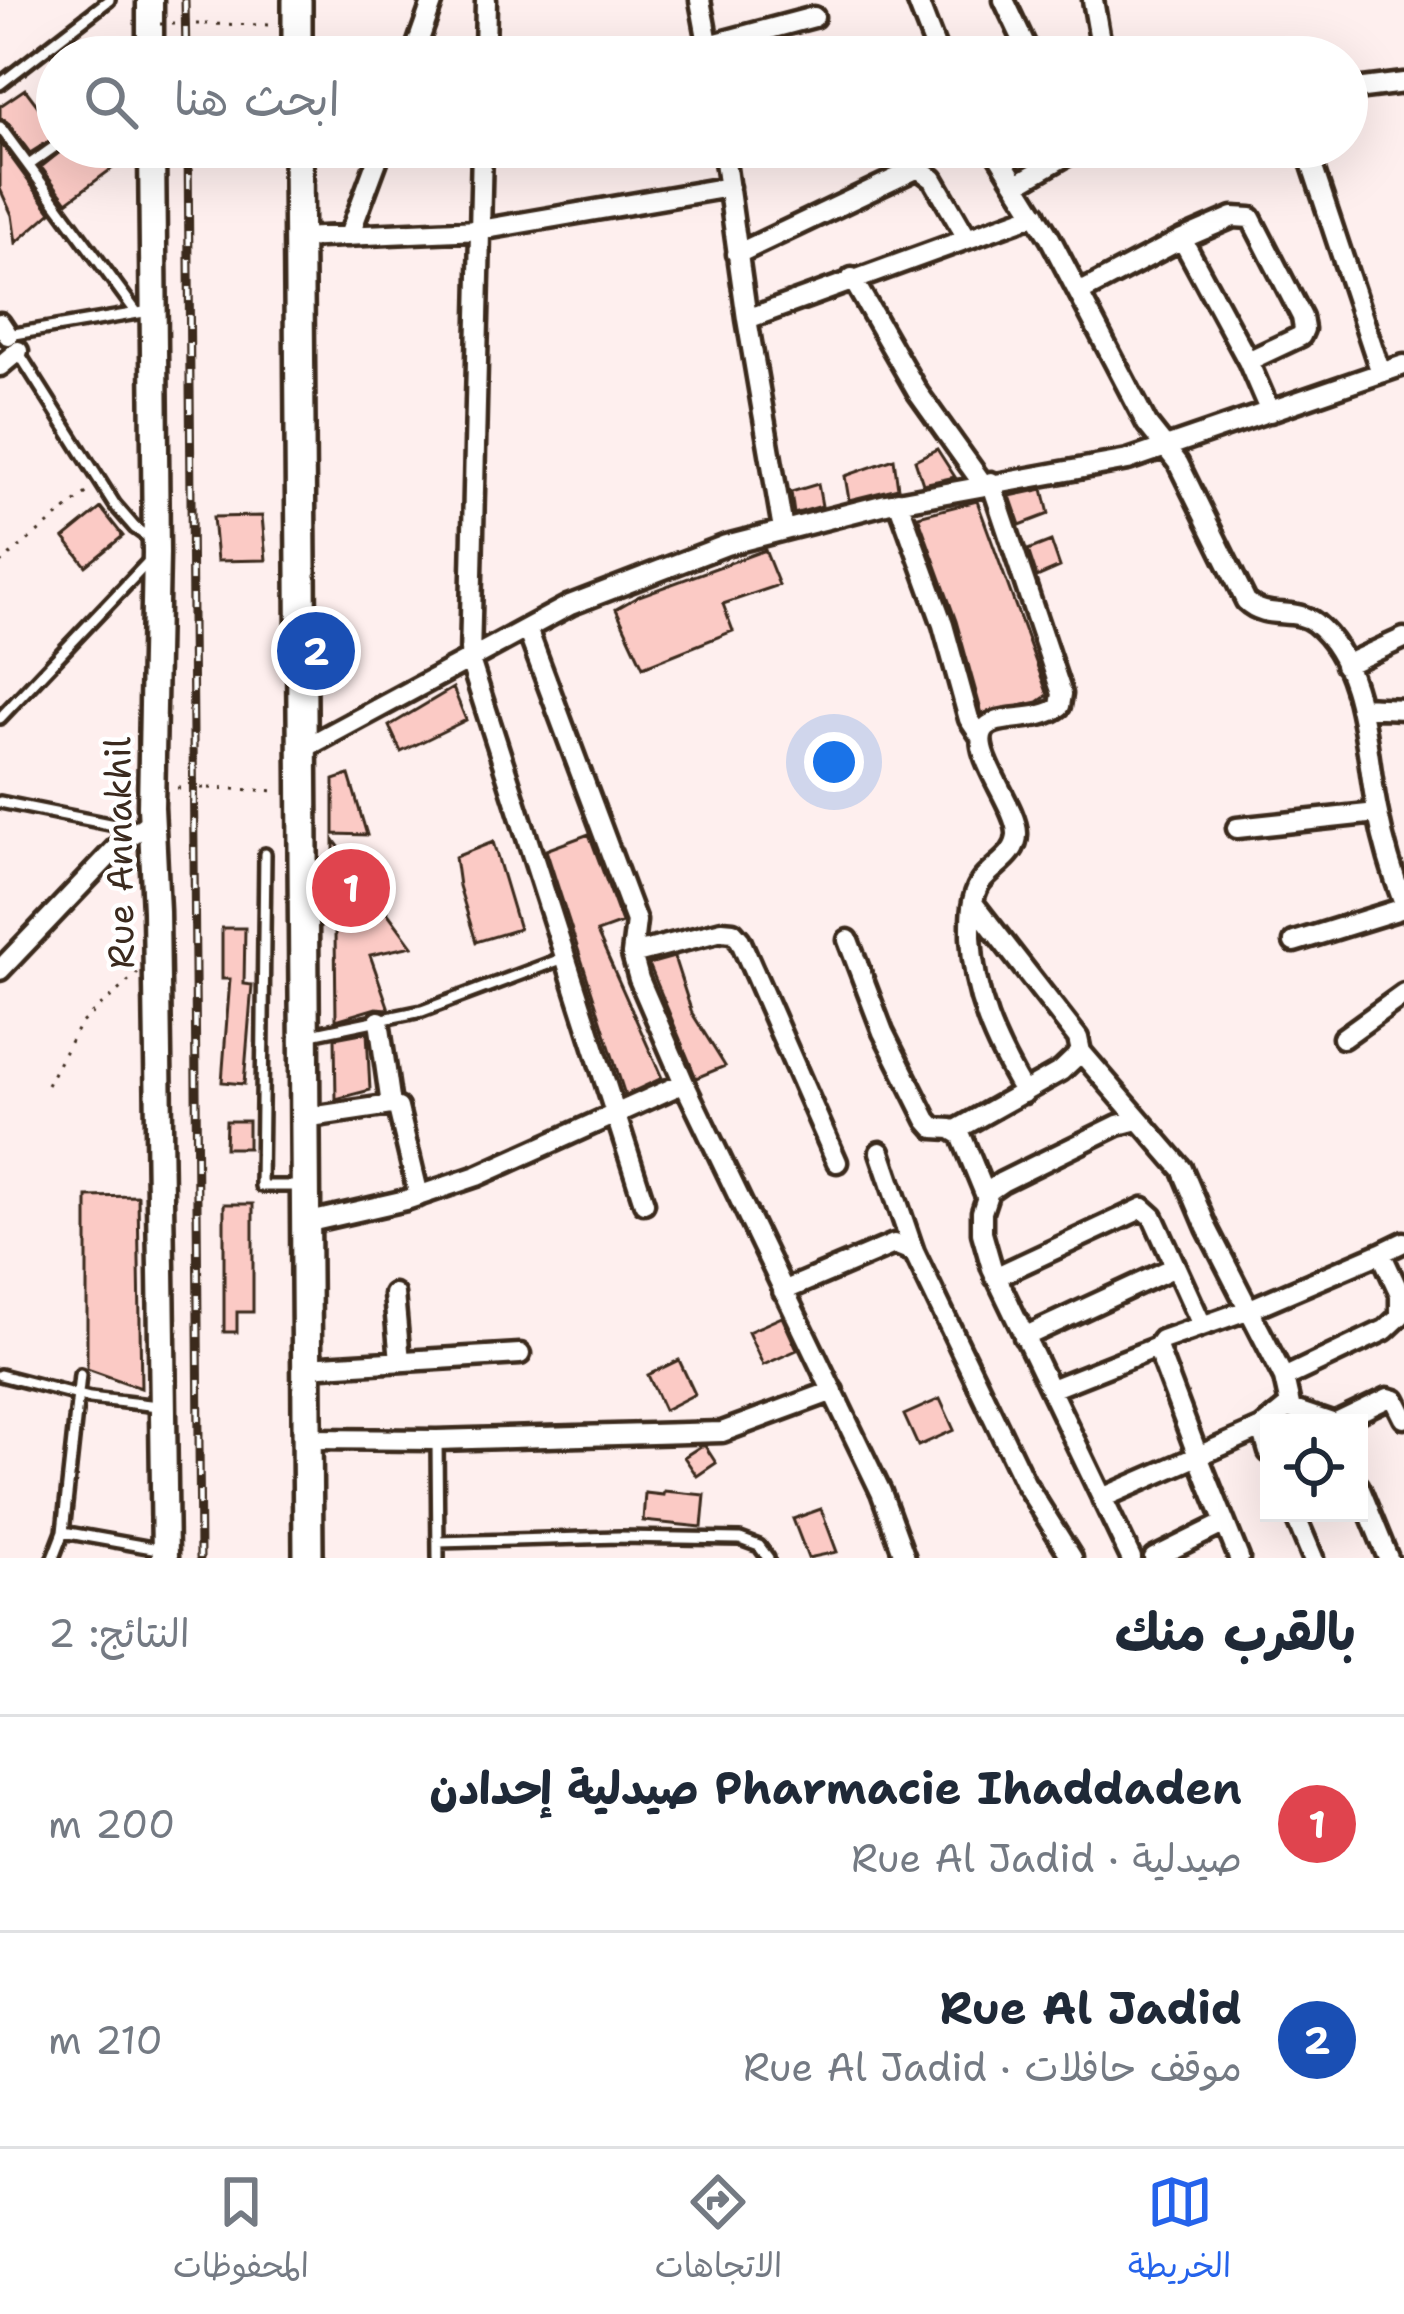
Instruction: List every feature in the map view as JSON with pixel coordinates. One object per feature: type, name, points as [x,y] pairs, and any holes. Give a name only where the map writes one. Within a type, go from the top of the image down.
[{"type":"main road","points":[[298,168],[308,1558]]},
{"type":"street","points":[[420,36],[433,0]]},
{"type":"street","points":[[485,36],[486,0]]},
{"type":"street","points":[[700,0],[706,36]]},
{"type":"street","points":[[1004,0],[1021,36]]},
{"type":"street","points":[[1093,0],[1099,36]]},
{"type":"street","points":[[922,2],[933,36]]},
{"type":"street","points":[[755,36],[814,17]]},
{"type":"street","points":[[1368,87],[1404,83]]},
{"type":"street","name":"Rue Annakhil","points":[[151,168],[146,311],[156,548],[145,826],[157,956],[165,1554]]},
{"type":"street","points":[[349,236],[374,168]]},
{"type":"street","points":[[481,168],[470,660],[644,1204]]},
{"type":"street","points":[[726,168],[736,254],[783,529]]},
{"type":"street","points":[[736,254],[918,168],[934,179],[967,238]]},
{"type":"street","points":[[1007,168],[1036,214],[1147,424],[1178,463],[1246,602],[1267,614],[1292,614],[1314,623],[1345,665],[1360,707],[1377,812],[1404,906],[1349,928],[1294,941]]},
{"type":"street","points":[[1017,184],[1045,168]]},
{"type":"street","points":[[1313,168],[1381,373]]},
{"type":"street","points":[[298,238],[480,230],[729,187]]},
{"type":"street","points":[[747,319],[1036,214]]},
{"type":"street","points":[[1079,293],[1182,239],[1233,218],[1251,218],[1304,329],[1301,336],[1248,361]]},
{"type":"street","points":[[1182,239],[1270,412]]},
{"type":"street","points":[[852,278],[918,393],[987,483],[1062,694],[1060,706],[1048,714],[997,721],[987,725],[981,737]]},
{"type":"street","points":[[0,366],[9,336]]},
{"type":"street","points":[[299,752],[527,628],[646,573],[783,529],[898,501],[1103,466],[1404,365]]},
{"type":"street","points":[[898,501],[944,625],[969,719],[1007,800],[1017,836],[1012,851],[982,880],[970,923],[977,994],[998,1049],[1024,1093]]},
{"type":"street","points":[[527,628],[636,921],[632,954],[639,979],[782,1292],[891,1513],[905,1558]]},
{"type":"street","points":[[1345,665],[1404,638]]},
{"type":"street","points":[[1360,707],[1404,709]]},
{"type":"street","points":[[1238,828],[1377,812]]},
{"type":"street","points":[[0,970],[68,896],[145,826]]},
{"type":"street","points":[[973,903],[1078,1037],[1082,1052],[1182,1168],[1284,1378],[1290,1400],[1280,1414]]},
{"type":"street","points":[[632,954],[733,932],[837,1162]]},
{"type":"street","points":[[848,940],[883,1032],[934,1128],[956,1130],[1072,1064],[1082,1052]]},
{"type":"street","points":[[1343,1038],[1404,994]]},
{"type":"street","points":[[380,1021],[391,1105],[402,1114],[418,1196]]},
{"type":"street","points":[[305,1223],[418,1196],[477,1176],[684,1083]]},
{"type":"street","points":[[304,1118],[391,1105]]},
{"type":"street","points":[[986,1196],[1034,1165],[1137,1120]]},
{"type":"street","points":[[956,1130],[974,1159],[986,1196],[982,1233],[995,1277],[1131,1558]]},
{"type":"street","points":[[880,1152],[914,1252],[1025,1484],[1072,1558]]},
{"type":"street","points":[[995,1277],[1143,1208],[1153,1217],[1202,1325]]},
{"type":"street","points":[[1051,1389],[1404,1242]]},
{"type":"street","points":[[782,1292],[894,1244],[914,1252]]},
{"type":"street","points":[[1284,1378],[1384,1330],[1400,1316],[1400,1294],[1382,1253]]},
{"type":"street","points":[[1024,1337],[1175,1267]]},
{"type":"street","points":[[394,1294],[400,1361]]},
{"type":"street","points":[[1157,1347],[1239,1558]]},
{"type":"street","points":[[306,1367],[520,1354]]},
{"type":"street","points":[[308,1439],[722,1432],[833,1391]]},
{"type":"street","points":[[1353,1414],[1388,1398],[1395,1400],[1404,1418]]},
{"type":"street","points":[[1288,1408],[1306,1414]]},
{"type":"street","points":[[1102,1498],[1260,1429]]},
{"type":"street","points":[[1368,1509],[1388,1558]]},
{"type":"street","points":[[1298,1522],[1313,1558]]},
{"type":"street","points":[[1154,1558],[1225,1523]]},
{"type":"lane","points":[[62,36],[109,0]]},
{"type":"lane","points":[[0,84],[36,56]]},
{"type":"lane","points":[[0,127],[146,311],[9,336],[124,517],[156,548],[0,718]]},
{"type":"lane","points":[[29,165],[36,160]]},
{"type":"lane","points":[[0,802],[145,826]]},
{"type":"lane","points":[[265,854],[261,1186],[304,1186]]},
{"type":"lane","points":[[303,1036],[446,1003],[564,958]]},
{"type":"lane","points":[[0,1375],[80,1396],[164,1406]]},
{"type":"lane","points":[[53,1558],[63,1532],[80,1375]]},
{"type":"lane","points":[[437,1440],[438,1558]]},
{"type":"lane","points":[[63,1532],[165,1554]]},
{"type":"lane","points":[[438,1542],[740,1539],[759,1546],[767,1558]]},
{"type":"path","points":[[155,12],[236,26],[297,12]]},
{"type":"path","points":[[0,563],[101,482]]},
{"type":"path","points":[[165,788],[300,792]]},
{"type":"path","points":[[46,1085],[80,1024],[157,956]]},
{"type":"building","points":[[25,89],[36,104],[36,149],[30,153],[0,118],[0,106]]},
{"type":"building","points":[[0,142],[51,212],[16,243],[12,215],[0,189]]},
{"type":"building","points":[[42,168],[113,168],[67,202]]},
{"type":"building","points":[[937,449],[955,477],[923,484],[915,460]]},
{"type":"building","points":[[894,459],[898,488],[849,500],[845,476]]},
{"type":"building","points":[[818,484],[822,506],[794,514],[791,492]]},
{"type":"building","points":[[1043,489],[1049,514],[1020,525],[1010,496]]},
{"type":"building","points":[[977,501],[1048,695],[1038,702],[982,714],[956,621],[918,516]]},
{"type":"building","points":[[101,508],[123,536],[86,566],[64,538]]},
{"type":"building","points":[[262,516],[266,560],[217,561],[213,517]]},
{"type":"building","points":[[1051,541],[1060,567],[1037,577],[1028,550]]},
{"type":"building","points":[[765,550],[779,585],[723,604],[733,631],[643,667],[616,609],[639,596]]},
{"type":"building","points":[[453,688],[466,720],[401,752],[389,726]]},
{"type":"building","points":[[349,775],[367,835],[334,834],[334,780]]},
{"type":"building","points":[[589,834],[622,923],[597,932],[662,1078],[625,1095],[546,850]]},
{"type":"building","points":[[334,840],[412,946],[370,955],[389,1009],[376,1008],[336,1020]]},
{"type":"building","points":[[493,842],[519,929],[476,942],[455,857]]},
{"type":"building","points":[[222,928],[245,928],[244,984],[252,985],[244,1084],[222,1082],[230,979],[222,979]]},
{"type":"building","points":[[674,957],[692,1013],[725,1066],[696,1078],[649,964]]},
{"type":"building","points":[[367,1032],[370,1090],[336,1099],[335,1038]]},
{"type":"building","points":[[226,1121],[248,1121],[248,1148],[225,1148]]},
{"type":"building","points":[[138,1196],[141,1388],[87,1369],[87,1197]]},
{"type":"building","points":[[224,1204],[253,1204],[253,1312],[237,1312],[237,1332],[224,1332]]},
{"type":"building","points":[[782,1317],[797,1350],[763,1365],[748,1332]]},
{"type":"building","points":[[679,1360],[695,1394],[664,1410],[648,1375]]},
{"type":"building","points":[[940,1399],[954,1430],[918,1446],[904,1415]]},
{"type":"building","points":[[701,1446],[716,1463],[697,1476],[684,1457]]},
{"type":"building","points":[[664,1491],[705,1495],[702,1527],[643,1521],[645,1493],[663,1495]]},
{"type":"building","points":[[821,1509],[837,1552],[808,1558],[793,1519]]},
{"type":"railway","points":[[185,0],[186,36]]},
{"type":"railway","points":[[188,168],[200,1558]]},
{"type":"place","name":"Rue Al Jadid","points":[[316,651]]},
{"type":"place","name":"Pharmacie Ihaddaden صيدلية إحدادن","points":[[351,888]]}]
